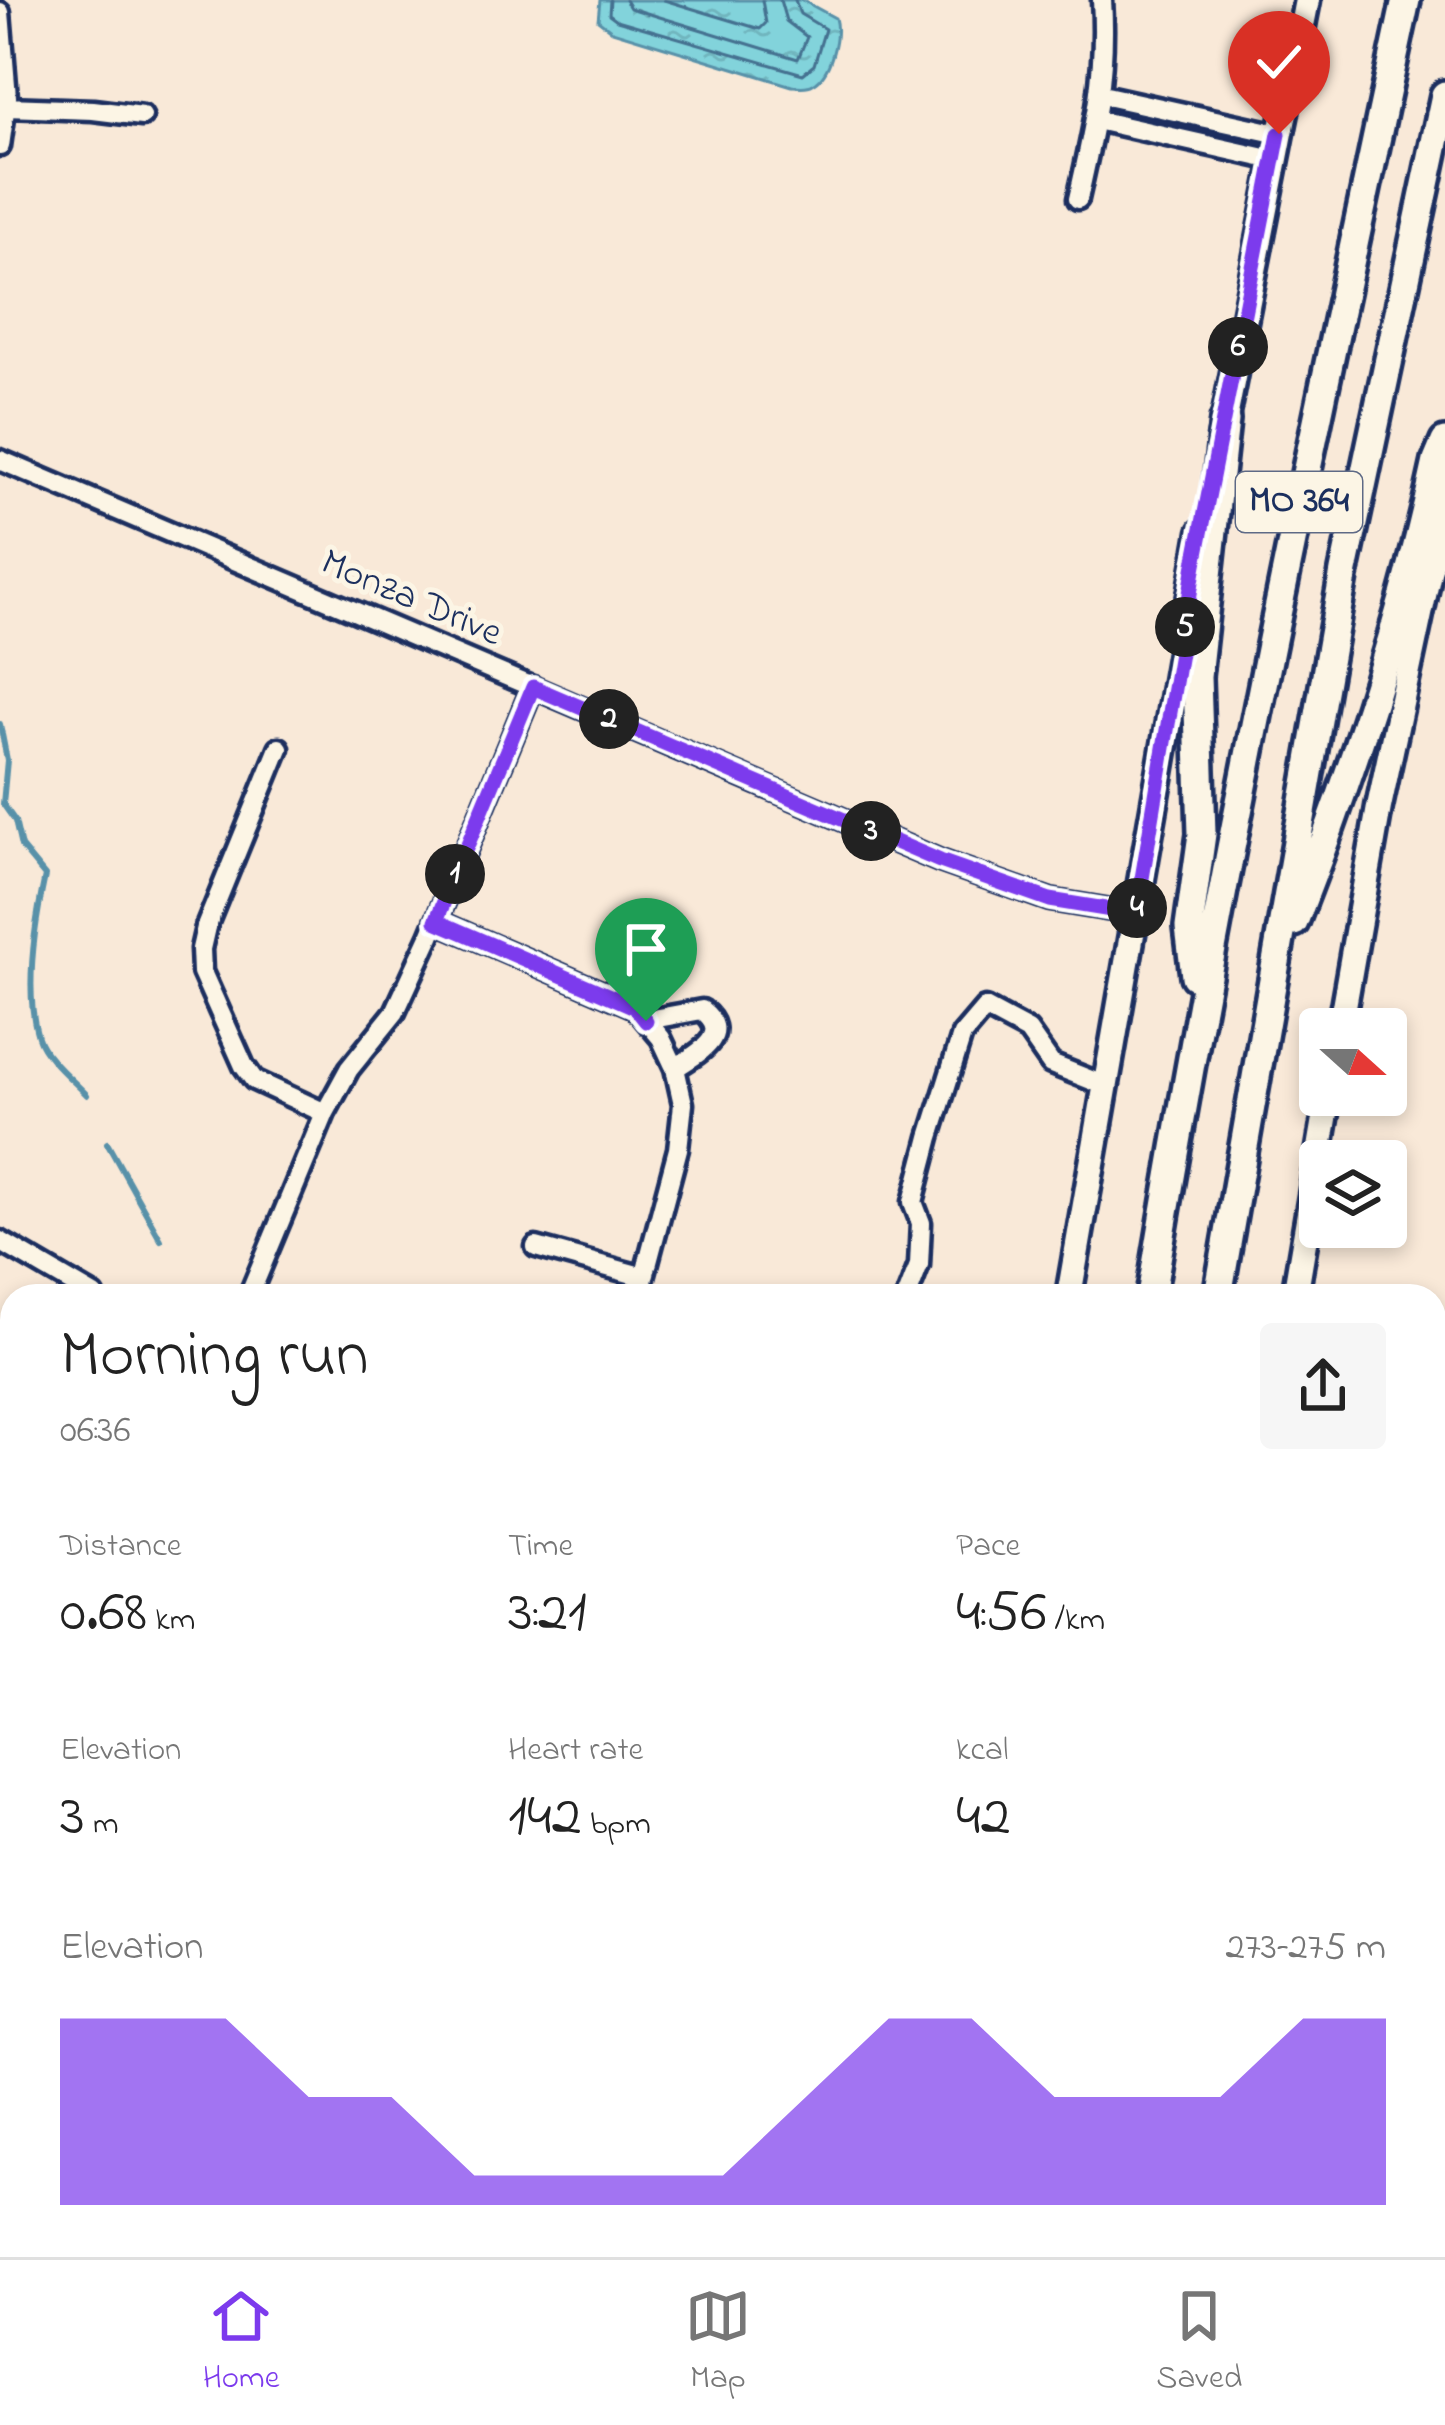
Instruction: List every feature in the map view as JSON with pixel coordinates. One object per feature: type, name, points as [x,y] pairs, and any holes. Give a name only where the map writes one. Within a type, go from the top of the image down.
[{"type":"highway","name":"MO 364","points":[[1153,1284],[1252,725],[1406,0]]},
{"type":"highway","name":"MO 364","points":[[1220,1284],[1344,571],[1445,95]]},
{"type":"highway","points":[[1199,1005],[1189,927],[1202,835],[1197,677],[1225,420]]},
{"type":"highway","points":[[1273,976],[1339,809],[1390,650],[1445,442]]},
{"type":"main road","points":[[1071,1284],[1195,564],[1307,0]]},
{"type":"main road","points":[[1344,1008],[1379,806],[1445,497]]},
{"type":"main road","points":[[1297,1284],[1325,1116]]},
{"type":"street","points":[[1078,199],[1102,95],[1102,0]]},
{"type":"street","points":[[0,13],[7,107],[0,146]]},
{"type":"street","points":[[1102,95],[1279,134]]},
{"type":"street","points":[[7,107],[142,116]]},
{"type":"street","points":[[1096,120],[1274,160]]},
{"type":"street","name":"Monza Drive","points":[[0,460],[940,861],[1050,900],[1136,914]]},
{"type":"street","points":[[254,1284],[325,1113],[350,1070],[395,1012],[533,687]]},
{"type":"street","points":[[279,748],[206,927],[202,972],[254,1080],[325,1113]]},
{"type":"street","points":[[436,921],[635,1007],[661,1038],[675,1068],[683,1104],[678,1149],[642,1284]]},
{"type":"street","points":[[912,1284],[920,1265],[921,1222],[913,1202],[930,1137],[962,1035],[986,1008],[1028,1031],[1051,1064],[1106,1086]]},
{"type":"street","points":[[646,1021],[702,1010],[713,1020],[712,1042],[675,1068]]},
{"type":"street","points":[[0,1241],[73,1284]]},
{"type":"street","points":[[536,1247],[636,1284]]},
{"type":"water","points":[[600,0],[802,0],[835,18],[835,44],[819,79],[808,86],[792,86],[612,31],[598,20]]},
{"type":"waterway","points":[[0,724],[7,760],[3,804],[15,821],[21,847],[45,876],[31,978],[38,1037],[52,1060],[87,1095]]},
{"type":"waterway","points":[[107,1143],[161,1240]]},
{"type":"route","points":[[646,1021],[635,1007],[596,988],[436,921],[533,687],[940,861],[1050,900],[1136,914],[1195,564],[1279,134]]}]
